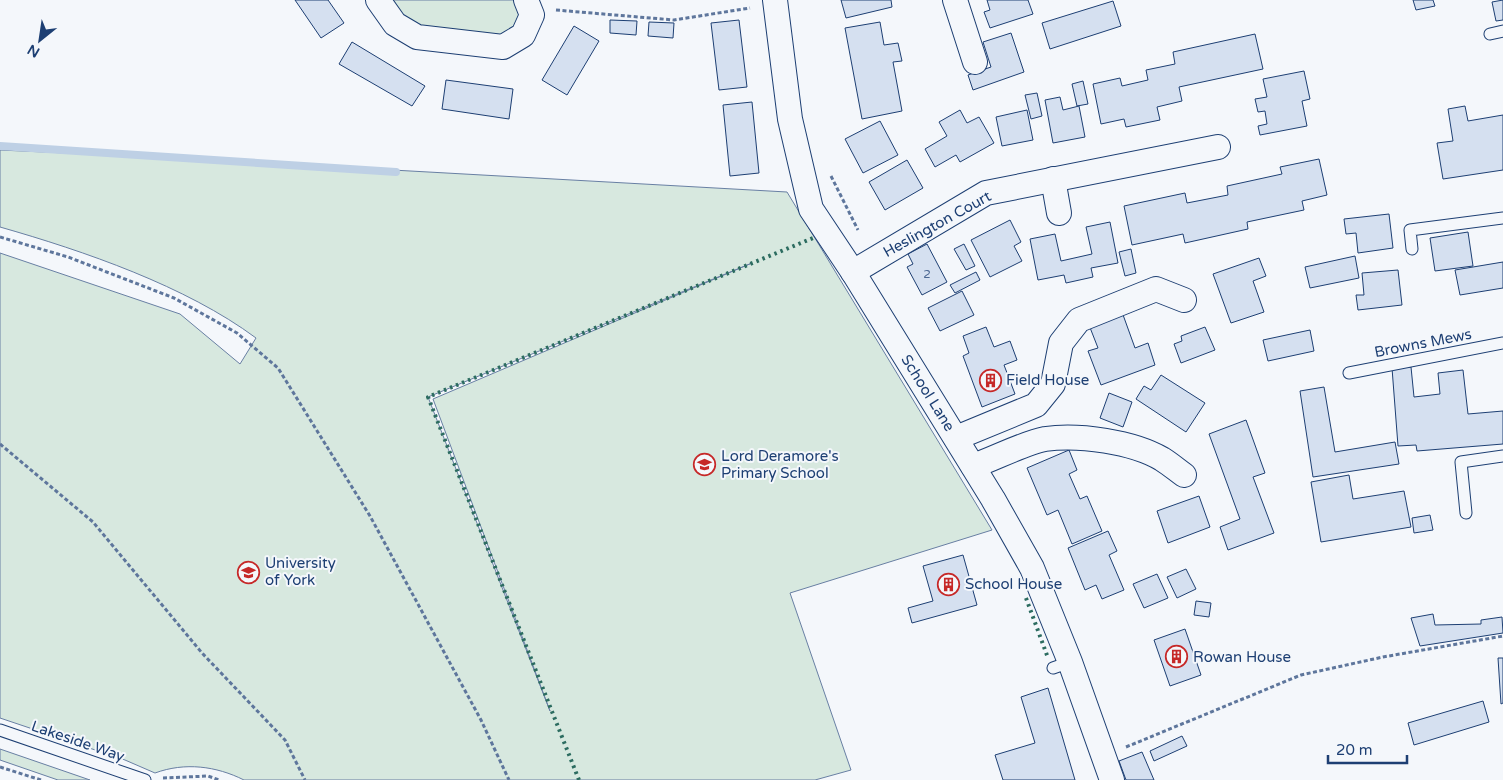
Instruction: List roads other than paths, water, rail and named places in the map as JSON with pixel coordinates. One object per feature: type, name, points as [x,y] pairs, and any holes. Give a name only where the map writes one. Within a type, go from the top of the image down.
[{"type":"street","points":[[378,0],[395,24],[417,37],[503,46],[523,35],[532,15],[527,4]]},
{"type":"street","points":[[955,0],[975,62]]},
{"type":"street","name":"School Lane","points":[[775,2],[790,119],[811,209],[863,266],[956,438],[1032,568],[1061,665],[1112,780]]},
{"type":"street","name":"Heslington Court","points":[[863,266],[986,193],[1218,147]]},
{"type":"street","points":[[1053,180],[1060,213]]},
{"type":"street","points":[[956,438],[1036,405],[1053,384],[1061,343],[1078,320],[1156,289],[1184,300]]},
{"type":"street","points":[[973,466],[1045,440],[1075,438],[1106,441],[1134,449],[1161,459],[1184,475]]},
{"type":"lane","points":[[1490,34],[1503,31]]},
{"type":"lane","points":[[1412,249],[1410,230],[1503,218]]},
{"type":"lane","name":"Browns Mews","points":[[1349,372],[1503,344]]},
{"type":"lane","points":[[1466,513],[1461,462],[1503,456]]},
{"type":"lane","name":"Lakeside Way","points":[[0,730],[146,780]]},
{"type":"waterway","points":[[0,146],[396,172]]},
{"type":"place","name":"Field House","points":[[990,380]]},
{"type":"place","name":"Lord Deramore's Primary School","points":[[705,465]]},
{"type":"place","name":"University of York","points":[[249,572]]},
{"type":"place","name":"School House","points":[[949,584]]},
{"type":"place","name":"Rowan House","points":[[1177,657]]}]
